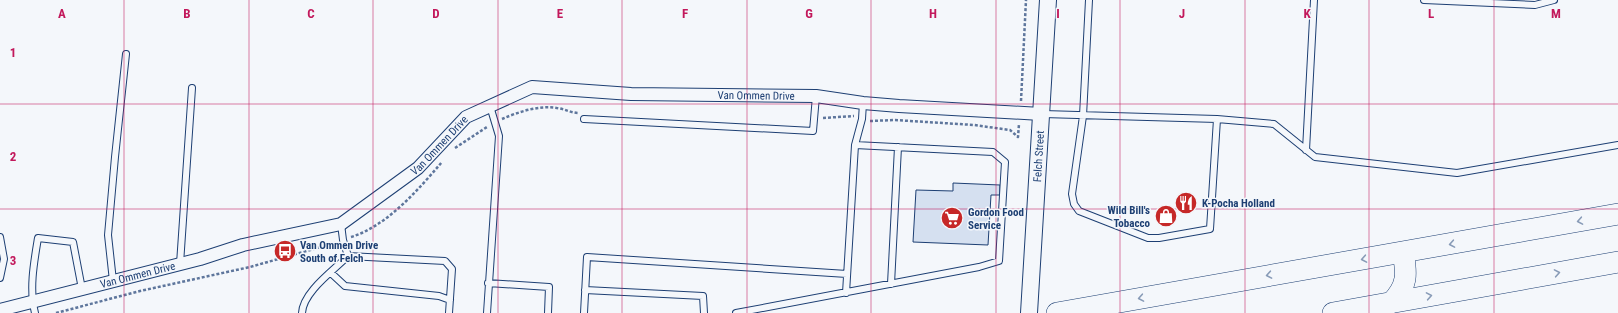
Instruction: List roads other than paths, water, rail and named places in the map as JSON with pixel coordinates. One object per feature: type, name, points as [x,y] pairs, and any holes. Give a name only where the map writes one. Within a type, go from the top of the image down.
[{"type":"highway","points":[[1057,313],[1618,214]]},
{"type":"highway","points":[[1391,303],[1403,288],[1406,269],[1403,252]]},
{"type":"highway","points":[[1333,313],[1618,262]]},
{"type":"street","name":"Felch Street","points":[[1029,313],[1048,0]]},
{"type":"street","name":"Van Ommen Drive","points":[[0,310],[34,307],[82,289],[180,264],[243,245],[341,224],[418,168],[466,117],[532,87],[631,94],[816,96],[863,103],[1041,114]]},
{"type":"lane","points":[[1089,0],[1083,116],[1072,194],[1074,204],[1079,212],[1148,238],[1159,238],[1210,229],[1217,119]]},
{"type":"lane","points":[[1306,150],[1314,0]]},
{"type":"lane","points":[[1424,0],[1535,5],[1554,0]]},
{"type":"lane","points":[[113,281],[108,235],[114,157],[126,54]]},
{"type":"lane","points":[[180,264],[192,88]]},
{"type":"lane","points":[[584,116],[814,131],[816,96]]},
{"type":"lane","points":[[846,293],[854,145],[862,119],[863,103]]},
{"type":"lane","points":[[487,313],[499,136],[490,106]]},
{"type":"lane","points":[[1041,114],[1217,119],[1274,124],[1315,157],[1456,172],[1618,145]]},
{"type":"lane","points":[[736,313],[979,267],[999,261],[1005,162],[993,152],[854,145]]},
{"type":"lane","points":[[891,284],[898,148]]},
{"type":"lane","points":[[341,224],[343,240],[348,256]]},
{"type":"lane","points":[[0,237],[4,258],[0,278]]},
{"type":"lane","points":[[34,307],[33,266],[38,238],[73,242],[82,289]]},
{"type":"lane","points":[[302,313],[303,305],[308,295],[348,256],[445,261],[452,269],[449,313]]},
{"type":"lane","points":[[584,313],[587,257],[848,274]]},
{"type":"lane","points":[[331,273],[345,286],[439,296],[450,300]]},
{"type":"lane","points":[[488,283],[549,287],[548,313]]},
{"type":"lane","points":[[585,290],[703,296],[704,313]]},
{"type":"place","name":"K-Pocha Holland","points":[[1186,203]]},
{"type":"place","name":"Wild Bill's Tobacco","points":[[1166,216]]},
{"type":"place","name":"Gordon Food Service","points":[[952,218]]},
{"type":"place","name":"Van Ommen Drive South of Felch","points":[[285,251]]}]
